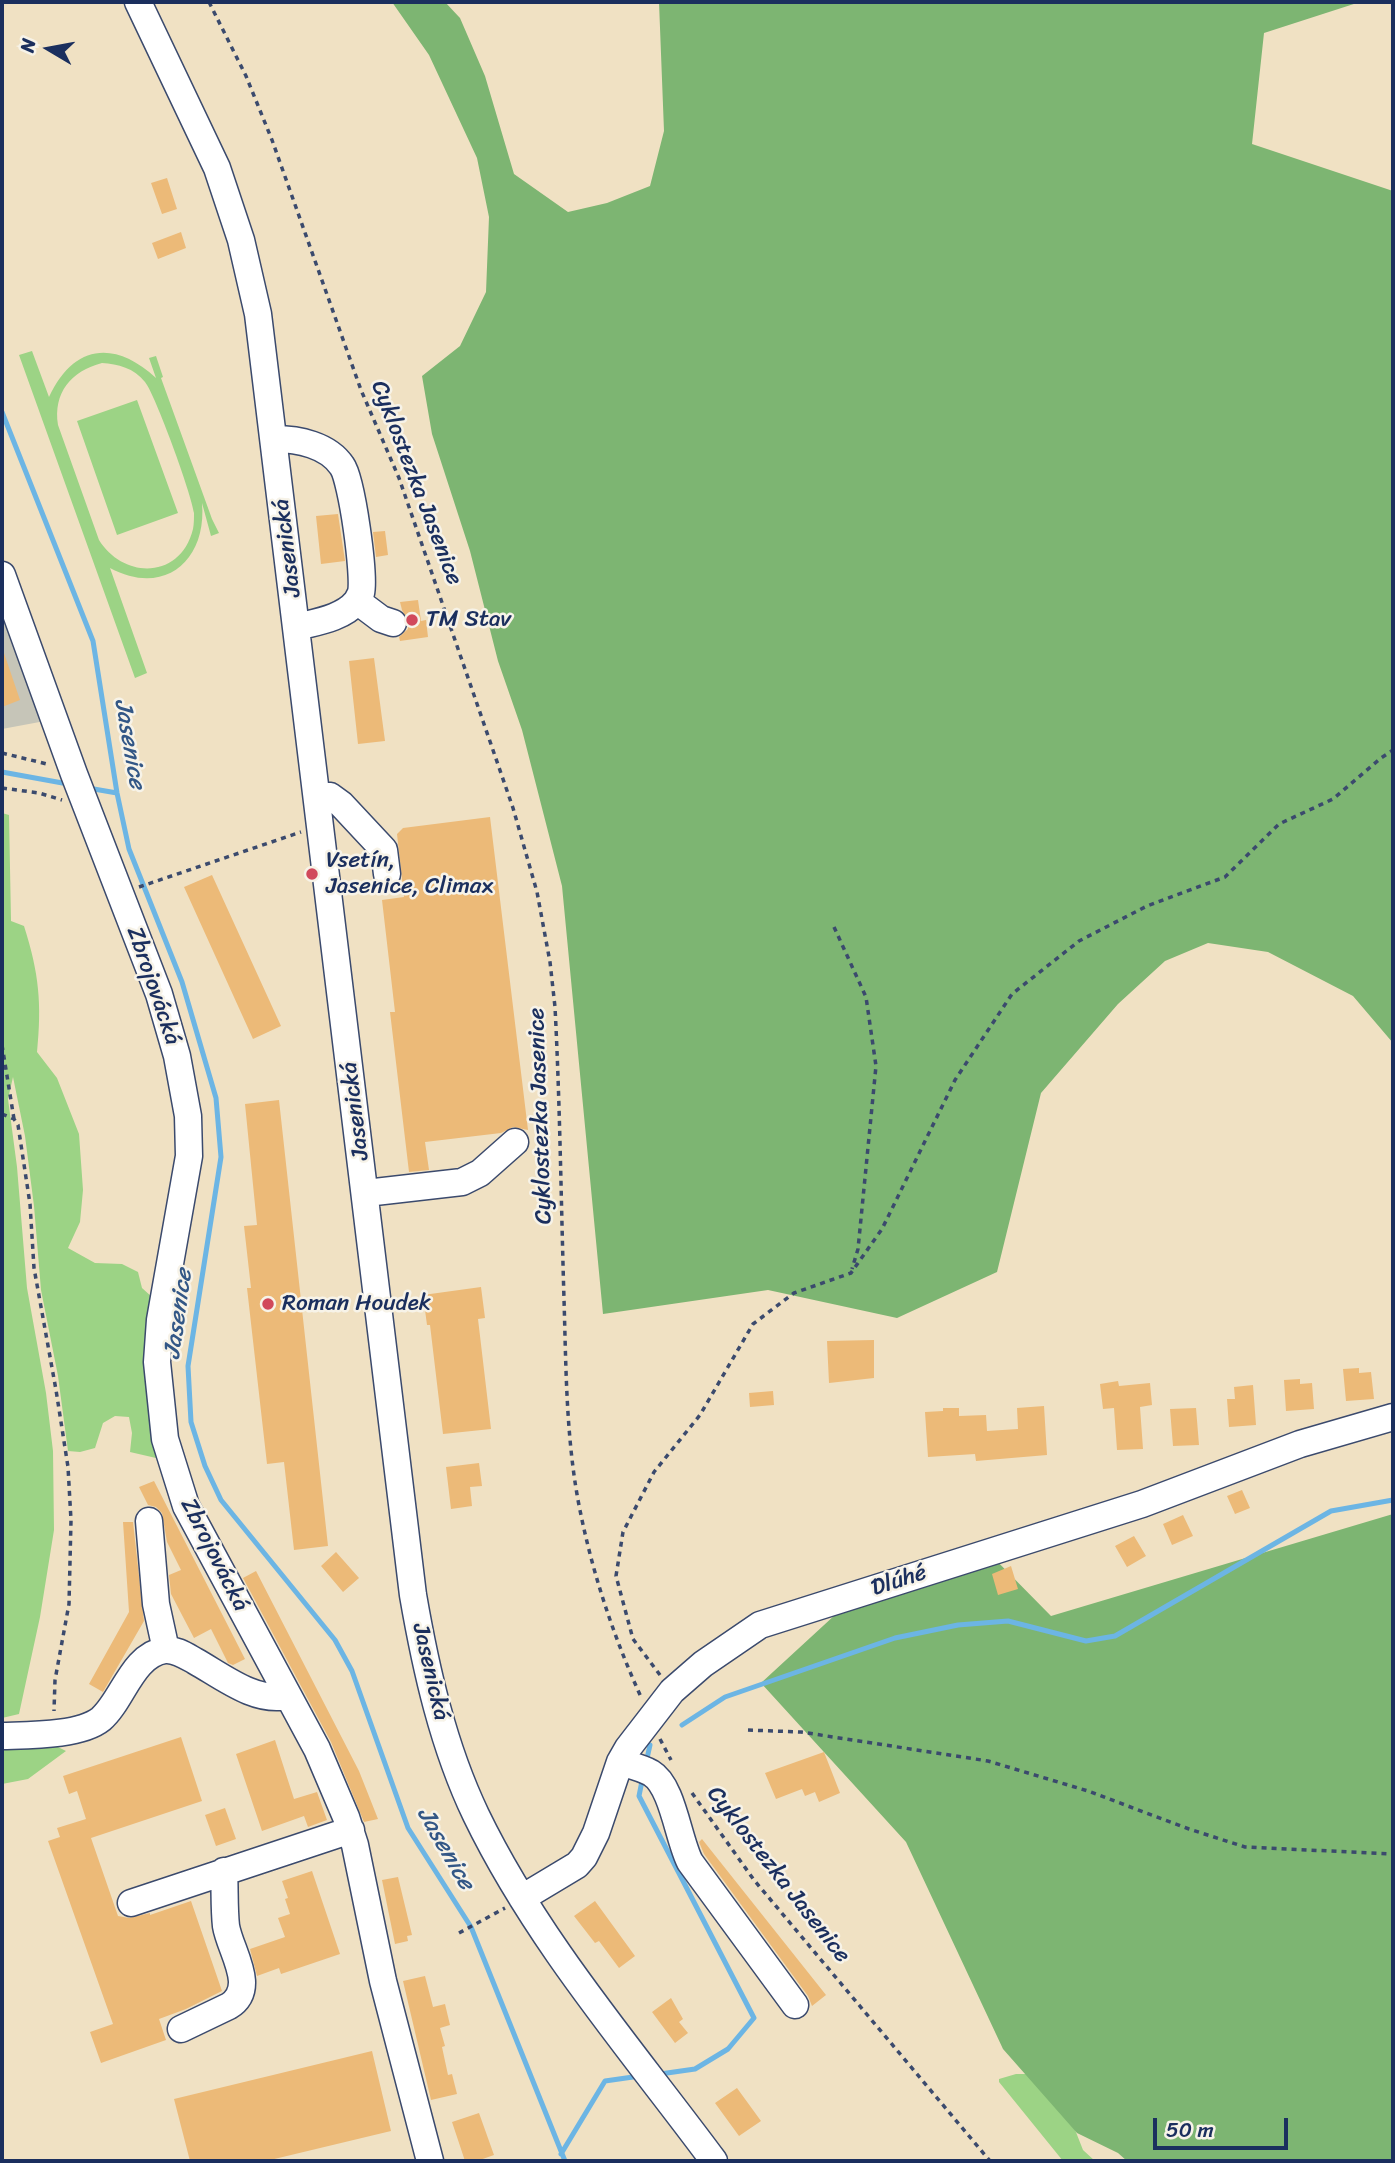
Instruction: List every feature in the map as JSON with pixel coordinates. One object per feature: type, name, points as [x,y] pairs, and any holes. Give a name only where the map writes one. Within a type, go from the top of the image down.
[{"type":"street","name":"Jasenická","points":[[138,2],[217,168],[241,240],[258,314],[413,1595],[421,1643],[444,1733],[471,1803],[549,1942],[714,2161]]},
{"type":"street","points":[[275,439],[309,443],[342,465],[351,489],[361,571],[361,593],[357,601],[342,613],[297,627]]},
{"type":"street","name":"Zbrojovácká","points":[[2,575],[164,1012],[177,1056],[188,1116],[189,1156],[160,1320],[157,1362],[165,1439],[186,1506],[326,1768],[351,1830],[383,1981],[430,2161]]},
{"type":"street","points":[[357,601],[381,619],[393,623]]},
{"type":"street","points":[[317,795],[330,796],[341,804],[384,850],[387,874]]},
{"type":"street","points":[[366,1193],[453,1185],[480,1173],[515,1142]]},
{"type":"street","name":"Dlúhé","points":[[522,1898],[577,1865],[584,1857],[634,1766],[650,1718],[672,1690],[703,1664],[760,1625],[1142,1504],[1300,1444],[1393,1417]]},
{"type":"street","points":[[149,1521],[156,1604],[166,1650]]},
{"type":"street","points":[[2,1736],[65,1731],[100,1720],[139,1665],[166,1650],[181,1653],[257,1694],[273,1698],[288,1696]]},
{"type":"street","points":[[634,1766],[660,1780],[667,1793],[680,1842],[690,1862],[794,2005]]},
{"type":"street","points":[[131,1903],[351,1830]]},
{"type":"street","points":[[181,2029],[236,2002],[241,1993],[242,1980],[226,1926],[224,1871]]},
{"type":"path","name":"Cyklostezka Jasenice","points":[[209,2],[257,100],[361,390],[399,478],[513,808],[537,892],[550,962],[556,1018],[566,1375],[578,1500],[598,1586],[619,1648],[676,1768]]},
{"type":"path","points":[[672,1690],[633,1639],[616,1576],[623,1532],[654,1472],[700,1415],[753,1324],[794,1293],[851,1273],[881,1229],[955,1080],[1012,994],[1079,941],[1147,906],[1225,877],[1279,824],[1333,799],[1393,750]]},
{"type":"path","points":[[2,754],[74,771]]},
{"type":"path","points":[[2,788],[86,803]]},
{"type":"path","points":[[137,888],[307,830]]},
{"type":"path","points":[[834,927],[866,997],[876,1066],[858,1249],[851,1273]]},
{"type":"path","points":[[2,1045],[14,1119],[18,1125],[30,1204],[35,1278],[68,1468],[71,1520],[69,1604],[55,1680],[53,1708],[65,1731]]},
{"type":"path","points":[[2,1114],[14,1119]]},
{"type":"path","points":[[748,1730],[801,1732],[988,1760],[1088,1791],[1245,1847],[1393,1854]]},
{"type":"path","name":"Cyklostezka Jasenice","points":[[687,1786],[754,1881],[990,2161]]},
{"type":"path","points":[[459,1933],[482,1921]]},
{"type":"shaded area","points":[[2,605],[45,721],[2,729]]},
{"type":"green space","points":[[392,2],[445,2],[460,18],[485,76],[514,174],[568,212],[607,203],[650,186],[664,131],[659,2],[1360,2],[1264,33],[1252,144],[1393,191],[1393,1043],[1353,996],[1268,952],[1208,943],[1165,961],[1118,1004],[1041,1093],[997,1272],[897,1318],[768,1290],[603,1314],[562,886],[522,730],[498,661],[470,551],[432,434],[422,376],[460,346],[486,292],[489,217],[477,158],[429,55]]},
{"type":"green space","points":[[32,351],[49,397],[70,367],[82,358],[96,353],[125,357],[156,378],[149,358],[156,356],[163,377],[161,378],[219,533],[211,536],[202,503],[202,524],[197,542],[189,557],[178,568],[164,575],[148,578],[130,576],[110,568],[147,673],[135,678],[19,355]],"holes":[[[102,363],[131,370],[145,382],[164,424],[192,503],[194,525],[187,545],[177,557],[165,565],[151,568],[123,562],[110,553],[99,540],[58,425],[58,403],[66,385],[81,372]]]},
{"type":"green space","points":[[137,400],[178,513],[117,535],[77,421]]},
{"type":"green space","points":[[2,813],[9,815],[11,921],[24,926],[36,974],[39,1003],[37,1052],[57,1078],[79,1134],[83,1190],[80,1222],[68,1248],[95,1263],[122,1264],[138,1272],[142,1288],[152,1297],[152,1413],[156,1458],[130,1452],[132,1433],[129,1417],[115,1416],[103,1423],[95,1448],[80,1452],[68,1451],[58,1376],[41,1290],[25,1136],[13,1077],[8,1099],[17,1167],[27,1288],[46,1393],[53,1451],[54,1530],[40,1617],[19,1714],[2,1718]]},
{"type":"green space","points":[[1393,1514],[1393,2161],[1127,2161],[1118,2153],[1077,2133],[1003,2049],[906,1842],[761,1683],[873,1580],[985,1549],[1051,1616]]},
{"type":"green space","points":[[54,1745],[66,1751],[28,1779],[2,1784],[2,1750]]},
{"type":"green space","points":[[1028,2074],[1070,2117],[1083,2150],[1095,2161],[1063,2161],[999,2082],[999,2079]]},
{"type":"building","points":[[167,178],[177,209],[162,214],[151,183]]},
{"type":"building","points":[[181,232],[186,248],[158,259],[152,243]]},
{"type":"building","points":[[338,514],[345,561],[321,564],[316,516]]},
{"type":"building","points":[[385,531],[388,555],[376,557],[373,532]]},
{"type":"building","name":"TM Stav","points":[[418,600],[421,621],[426,620],[428,637],[400,641],[399,637],[408,629],[408,621],[400,602]]},
{"type":"building","points":[[4,653],[20,700],[2,707],[2,654]]},
{"type":"building","points":[[374,658],[385,741],[358,744],[349,661]]},
{"type":"building","points":[[490,817],[528,1130],[513,1127],[501,1133],[425,1142],[429,1170],[409,1172],[390,1012],[395,1012],[382,900],[404,897],[397,834],[403,828]]},
{"type":"building","points":[[212,875],[281,1026],[253,1039],[184,887]]},
{"type":"building","points":[[279,1100],[328,1546],[294,1550],[284,1462],[267,1464],[247,1288],[251,1288],[244,1226],[257,1225],[245,1104]]},
{"type":"building","points":[[481,1287],[485,1318],[478,1319],[491,1429],[443,1434],[430,1325],[427,1325],[423,1295]]},
{"type":"building","points":[[874,1340],[874,1378],[829,1383],[827,1341]]},
{"type":"building","points":[[1359,1368],[1359,1373],[1371,1372],[1374,1399],[1346,1401],[1343,1369]]},
{"type":"building","points":[[1300,1379],[1300,1384],[1312,1383],[1314,1409],[1286,1411],[1284,1380]]},
{"type":"building","points":[[1118,1381],[1119,1386],[1150,1383],[1152,1405],[1140,1407],[1143,1449],[1117,1450],[1114,1408],[1103,1409],[1100,1384]]},
{"type":"building","points":[[1253,1385],[1256,1425],[1229,1427],[1227,1399],[1235,1399],[1234,1387]]},
{"type":"building","points":[[773,1391],[774,1405],[750,1407],[749,1393]]},
{"type":"building","points":[[1044,1406],[1047,1455],[976,1461],[975,1454],[928,1457],[925,1412],[959,1408],[959,1416],[986,1415],[987,1431],[1018,1429],[1017,1408]]},
{"type":"building","points":[[1196,1408],[1199,1445],[1173,1446],[1170,1409]]},
{"type":"building","points":[[479,1463],[482,1486],[470,1487],[472,1506],[451,1509],[446,1467]]},
{"type":"building","points":[[154,1481],[245,1659],[233,1665],[228,1663],[211,1629],[194,1638],[171,1594],[169,1575],[181,1570],[167,1542],[162,1513],[156,1507],[148,1505],[139,1487]]},
{"type":"building","points":[[1242,1490],[1250,1508],[1235,1514],[1227,1496]]},
{"type":"building","points":[[1183,1515],[1193,1536],[1172,1545],[1163,1524]]},
{"type":"building","points":[[123,1522],[133,1522],[144,1621],[103,1692],[89,1684],[129,1612]]},
{"type":"building","points":[[1134,1536],[1146,1556],[1127,1567],[1115,1546]]},
{"type":"building","points":[[336,1552],[359,1578],[343,1592],[321,1566]]},
{"type":"building","points":[[1011,1566],[1018,1589],[998,1595],[992,1574]]},
{"type":"building","points":[[256,1571],[359,1771],[378,1819],[364,1822],[331,1742],[243,1578]]},
{"type":"building","points":[[181,1737],[202,1801],[91,1838],[118,1916],[129,1918],[150,1915],[191,1901],[222,1991],[159,2019],[166,2040],[101,2063],[90,2032],[113,2024],[48,1841],[60,1837],[57,1828],[86,1819],[77,1791],[69,1794],[63,1776]]},
{"type":"building","points":[[275,1740],[294,1799],[317,1792],[327,1820],[308,1827],[304,1816],[262,1831],[236,1754]]},
{"type":"building","points":[[824,1752],[840,1793],[819,1802],[815,1792],[805,1796],[802,1789],[776,1799],[765,1773]]},
{"type":"building","points":[[225,1808],[236,1839],[216,1846],[205,1815]]},
{"type":"building","points":[[702,1839],[826,1995],[812,2006],[808,1996],[704,1854],[699,1842]]},
{"type":"building","points":[[312,1871],[340,1954],[281,1974],[279,1968],[257,1976],[250,1949],[285,1937],[278,1918],[290,1914],[282,1881]]},
{"type":"building","points":[[398,1877],[412,1935],[407,1936],[408,1941],[395,1944],[382,1880]]},
{"type":"building","points":[[595,1901],[635,1956],[619,1968],[599,1941],[595,1943],[574,1916]]},
{"type":"building","points":[[425,1976],[433,2007],[445,2004],[450,2025],[440,2028],[445,2046],[442,2047],[448,2075],[452,2074],[457,2094],[431,2100],[403,1981]]},
{"type":"building","points":[[671,1998],[683,2019],[679,2022],[688,2033],[675,2043],[652,2012]]},
{"type":"building","points":[[372,2051],[391,2131],[266,2161],[190,2161],[174,2099]]},
{"type":"building","points":[[737,2088],[761,2121],[739,2136],[715,2103]]},
{"type":"building","points":[[479,2113],[494,2155],[477,2161],[465,2161],[452,2122]]},
{"type":"waterway","name":"Jasenice","points":[[2,412],[93,641],[117,793],[129,849],[182,982],[216,1098],[221,1157],[188,1366],[191,1422],[205,1466],[221,1500],[335,1640],[352,1671],[408,1828],[471,1927],[565,2161]]},
{"type":"waterway","points":[[2,772],[68,784]]},
{"type":"waterway","points":[[88,788],[117,793]]},
{"type":"waterway","points":[[682,1725],[725,1697],[895,1638],[958,1625],[1008,1621],[1086,1641],[1115,1636],[1331,1511],[1393,1500]]},
{"type":"waterway","points":[[646,1763],[650,1745]]},
{"type":"waterway","points":[[643,1776],[639,1796],[754,2018],[728,2049],[695,2069],[660,2074]]},
{"type":"waterway","points":[[561,2154],[605,2081],[640,2076]]},
{"type":"place","name":"TM Stav","points":[[412,620]]},
{"type":"place","name":"Vsetín, Jasenice, Climax","points":[[312,874]]},
{"type":"place","name":"Roman Houdek","points":[[268,1304]]}]
